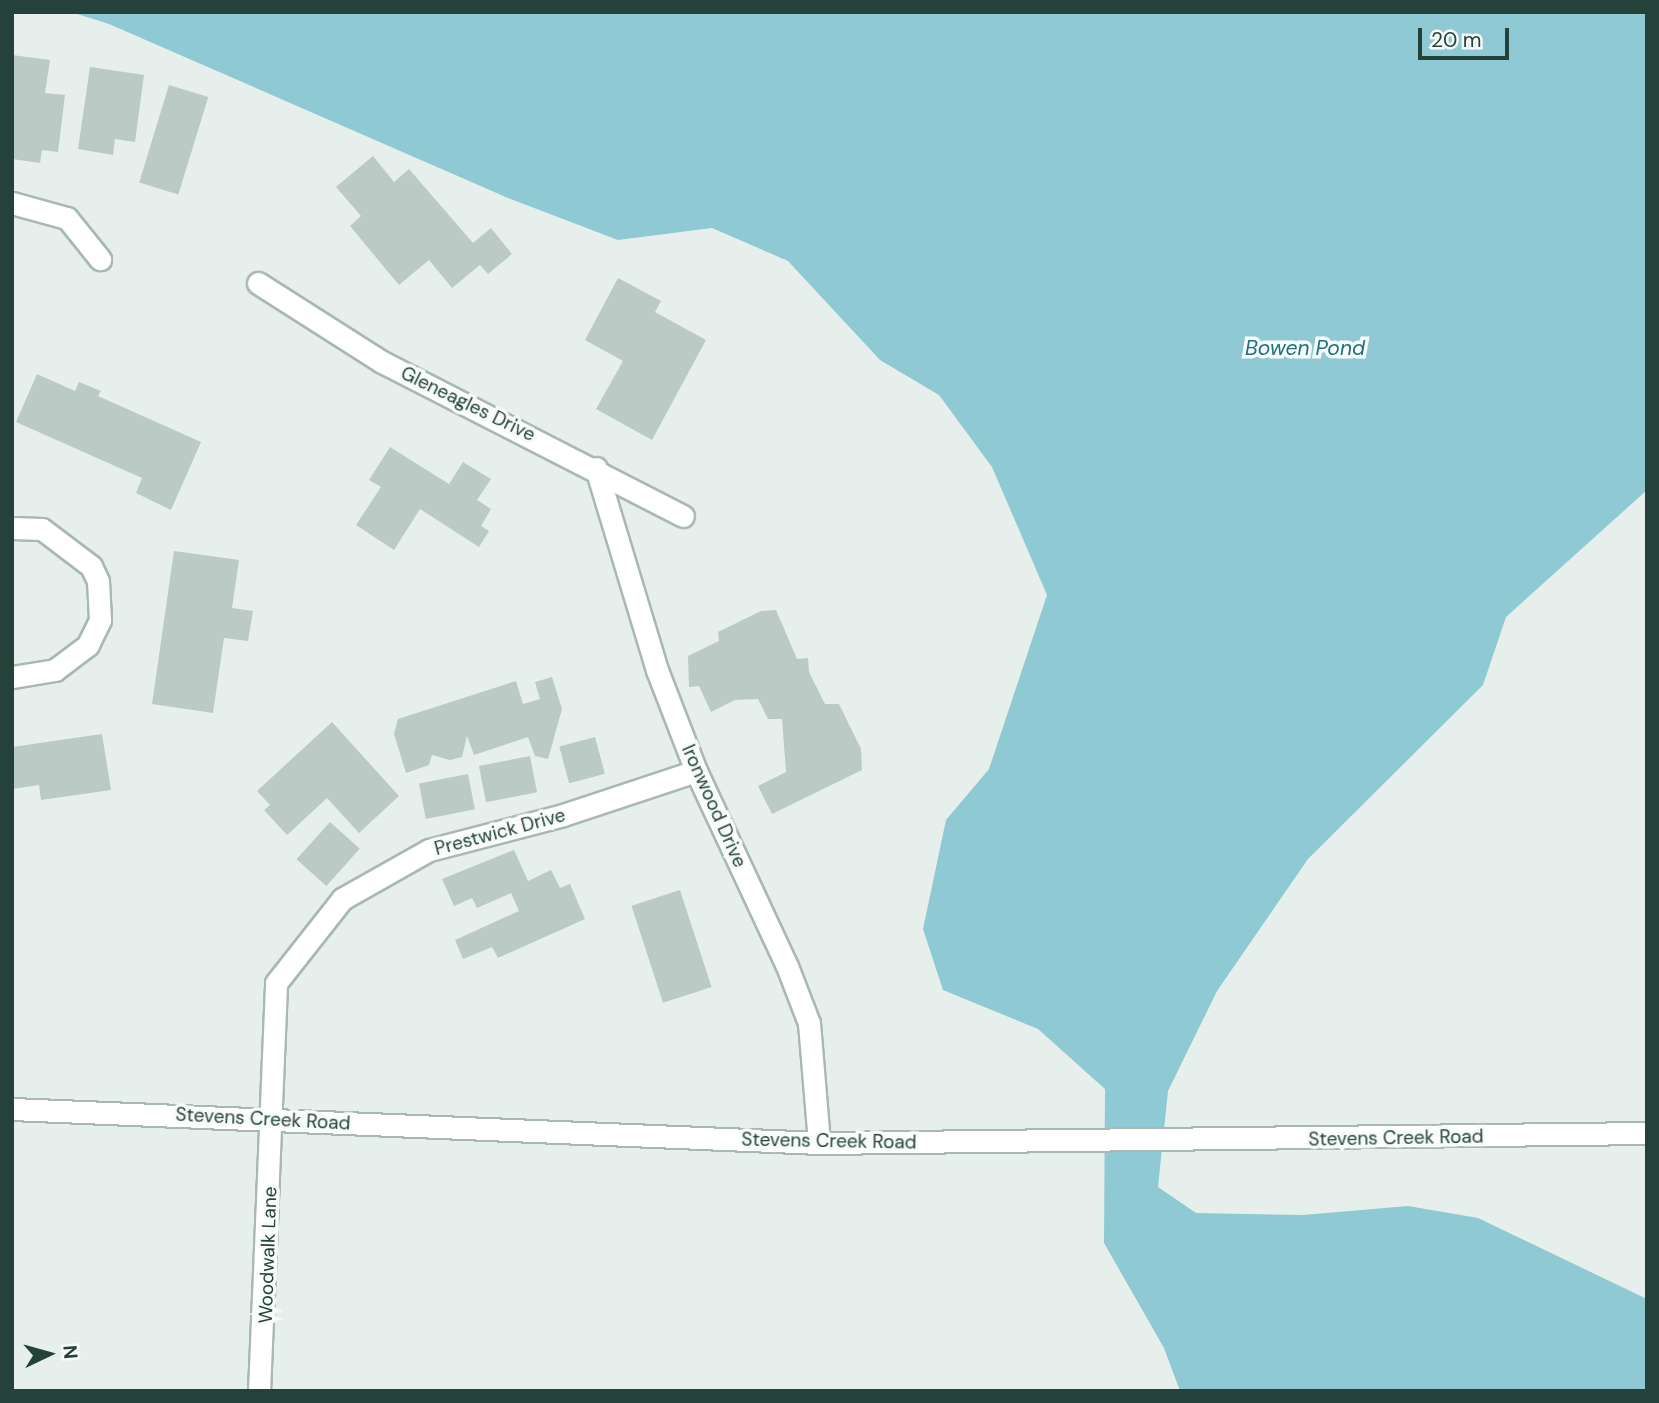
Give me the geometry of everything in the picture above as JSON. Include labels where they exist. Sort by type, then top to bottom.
[{"type":"street","points":[[12,203],[66,218],[100,259]]},
{"type":"street","name":"Gleneagles Drive","points":[[258,283],[382,362],[596,468],[683,516]]},
{"type":"street","name":"Ironwood Drive","points":[[596,468],[657,670],[696,771],[787,967],[809,1023],[819,1143]]},
{"type":"street","points":[[12,528],[42,529],[91,566],[98,581],[100,620],[88,645],[55,670],[12,677]]},
{"type":"street","name":"Prestwick Drive","points":[[274,1119],[276,983],[342,899],[429,850],[563,816],[696,771]]},
{"type":"street","name":"Stevens Creek Road","points":[[12,1109],[274,1119],[482,1132],[819,1143],[1647,1133]]},
{"type":"street","name":"Woodwalk Lane","points":[[259,1391],[274,1119]]},
{"type":"water","name":"Bowen Pond","points":[[71,12],[1647,12],[1647,490],[1506,617],[1483,685],[1308,859],[1217,991],[1168,1091],[1158,1187],[1196,1213],[1303,1215],[1408,1206],[1478,1218],[1647,1299],[1647,1391],[1180,1391],[1164,1348],[1104,1243],[1105,1089],[1038,1029],[943,990],[923,929],[946,820],[989,769],[1047,595],[992,467],[939,395],[880,360],[788,261],[712,228],[618,240],[508,198],[109,24]]},
{"type":"building","points":[[12,55],[50,60],[45,93],[65,95],[58,152],[42,150],[40,163],[12,159]]},
{"type":"building","points":[[90,67],[144,75],[135,142],[115,139],[113,155],[78,149]]},
{"type":"building","points":[[169,85],[208,97],[178,195],[139,183]]},
{"type":"building","points":[[373,156],[394,182],[409,169],[473,243],[491,228],[512,254],[488,274],[480,265],[452,288],[429,260],[399,285],[350,226],[361,216],[336,187]]},
{"type":"building","points":[[618,278],[661,301],[655,312],[706,340],[652,440],[596,409],[623,361],[585,340]]},
{"type":"building","points":[[37,374],[75,391],[79,382],[101,391],[98,396],[201,442],[171,510],[136,493],[142,478],[16,422]]},
{"type":"building","points":[[390,447],[449,484],[463,462],[491,479],[477,500],[491,509],[481,526],[489,531],[479,547],[420,509],[394,550],[356,525],[381,487],[369,480]]},
{"type":"building","points":[[174,551],[239,560],[232,608],[253,611],[248,641],[224,638],[213,713],[152,704]]},
{"type":"building","points":[[776,610],[797,659],[808,658],[809,672],[825,704],[839,704],[861,749],[862,770],[772,814],[758,786],[786,772],[782,719],[768,719],[758,699],[735,700],[711,712],[699,686],[689,687],[688,656],[719,641],[718,632],[761,611]]},
{"type":"building","points":[[552,677],[562,709],[548,759],[535,756],[528,737],[474,755],[467,736],[462,757],[450,760],[432,755],[429,765],[406,773],[394,734],[398,719],[516,681],[523,704],[540,699],[535,682]]},
{"type":"building","points":[[332,722],[399,796],[359,833],[327,798],[287,835],[264,810],[270,805],[257,791]]},
{"type":"building","points":[[102,734],[111,790],[41,800],[39,785],[12,789],[12,747]]},
{"type":"building","points":[[595,737],[605,774],[569,783],[559,747]]},
{"type":"building","points":[[530,756],[537,792],[486,802],[479,766]]},
{"type":"building","points":[[468,774],[475,809],[426,819],[419,784]]},
{"type":"building","points":[[330,822],[360,849],[326,886],[297,859]]},
{"type":"building","points":[[514,850],[528,881],[551,870],[560,888],[570,884],[585,919],[498,958],[492,947],[463,959],[455,940],[519,911],[511,893],[477,908],[472,898],[454,906],[442,879]]},
{"type":"building","points":[[680,890],[712,987],[663,1003],[631,906]]}]
